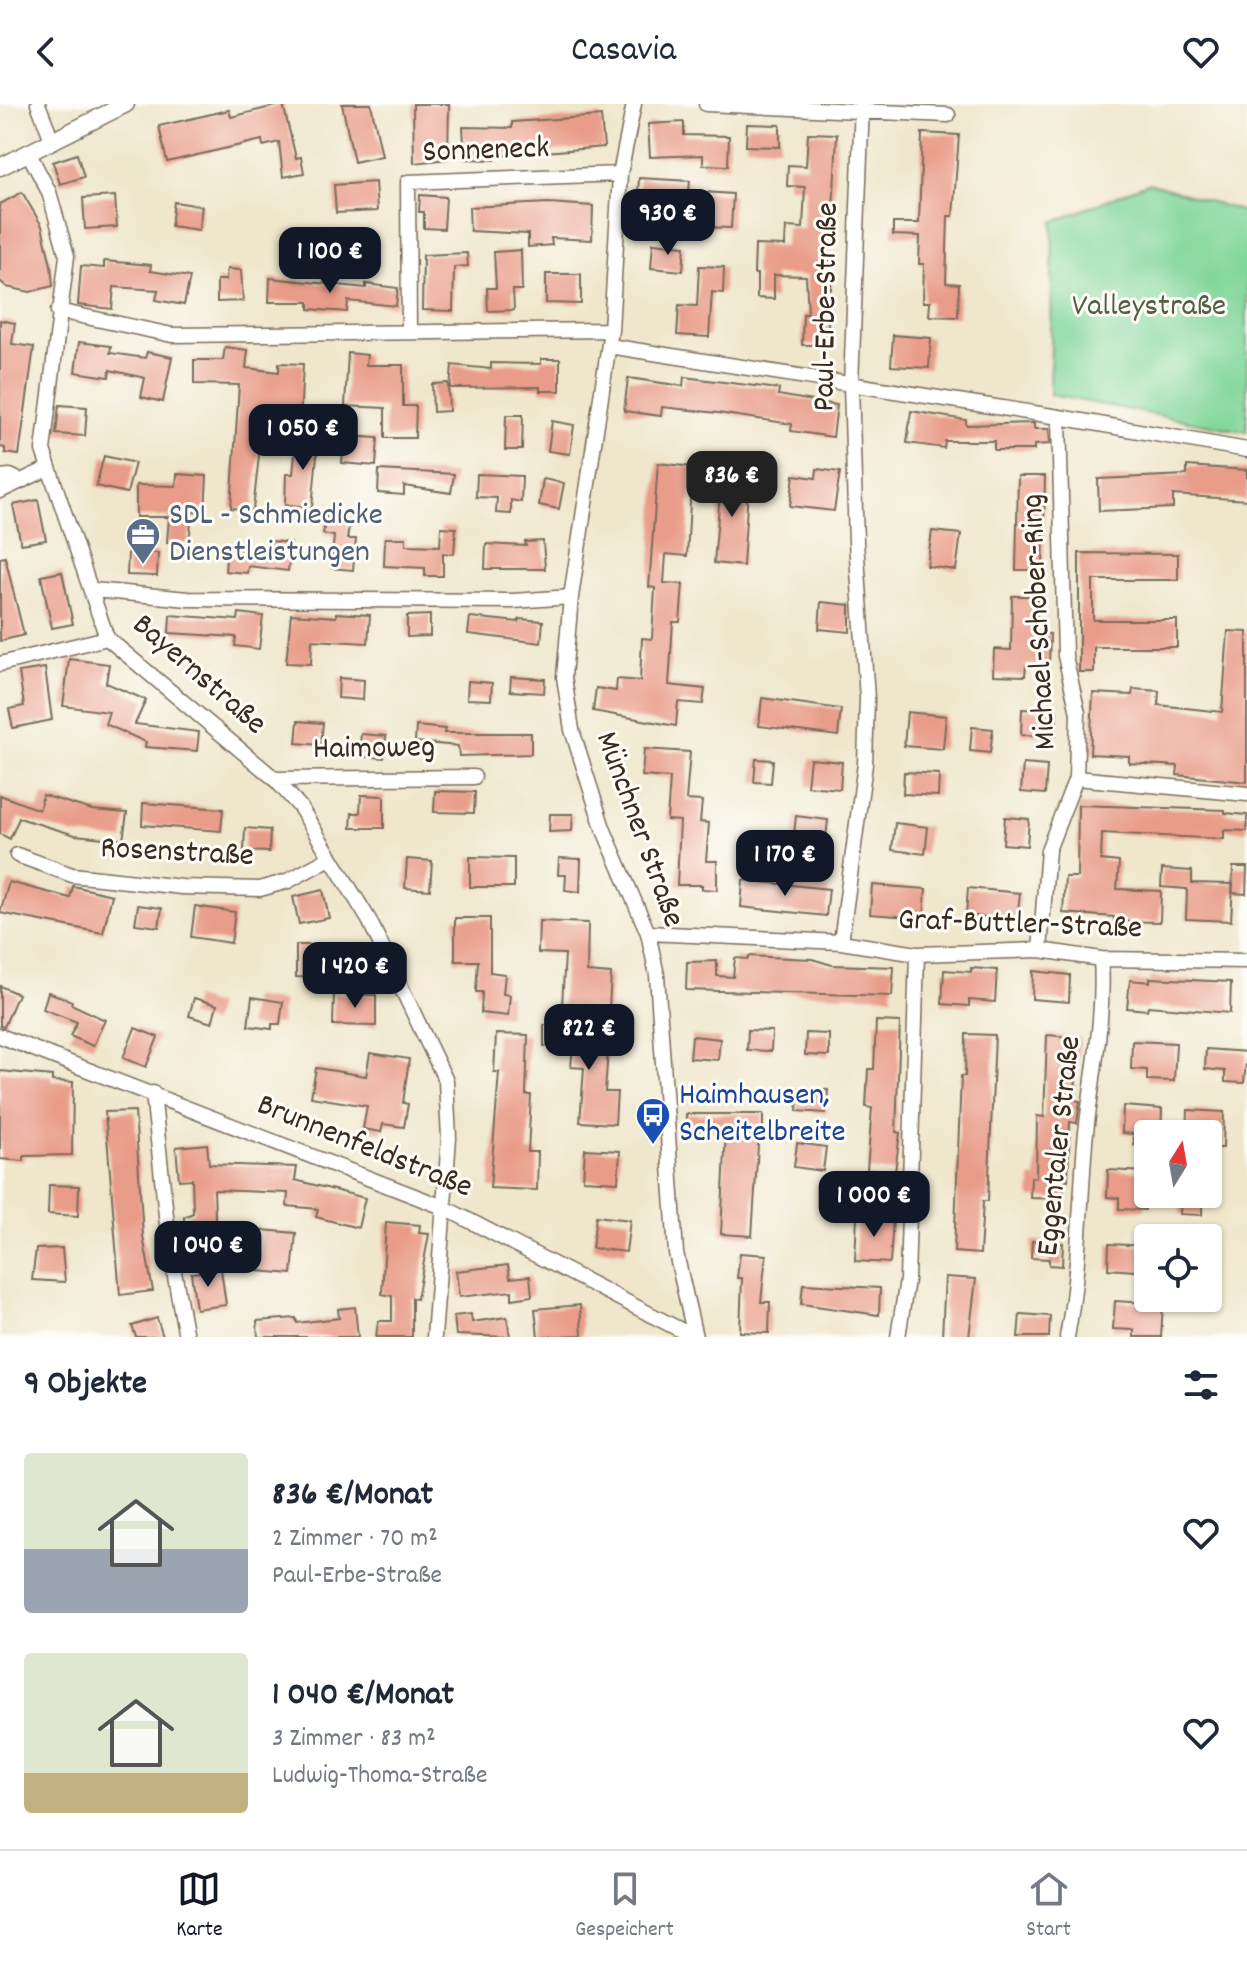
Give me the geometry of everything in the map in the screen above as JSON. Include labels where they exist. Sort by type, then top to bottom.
[{"type":"street","points":[[38,104],[52,140]]},
{"type":"street","points":[[0,167],[126,104]]},
{"type":"street","name":"Münchner Straße","points":[[634,104],[620,174],[611,330],[571,597],[564,677],[572,730],[603,828],[648,933],[657,975],[676,1253],[694,1337]]},
{"type":"street","points":[[706,104],[862,108],[948,115]]},
{"type":"street","name":"Paul-Erbe-Straße","points":[[841,942],[865,764],[867,698],[856,542],[851,385],[862,108]]},
{"type":"street","name":"Bayernstraße","points":[[28,152],[49,192],[67,256],[43,450],[107,638],[275,779],[300,807],[369,920],[446,1081],[449,1138],[434,1337]]},
{"type":"street","name":"Sonneneck","points":[[409,332],[408,182],[620,174]]},
{"type":"street","points":[[58,311],[172,335],[611,330]]},
{"type":"street","points":[[609,346],[1247,450]]},
{"type":"street","name":"Michael-Schober-Ring","points":[[1040,950],[1048,850],[1076,778],[1078,713],[1065,656],[1059,417]]},
{"type":"street","points":[[0,491],[47,469]]},
{"type":"street","points":[[0,477],[10,476],[21,481]]},
{"type":"street","points":[[93,590],[188,599],[513,601],[571,597]]},
{"type":"street","points":[[0,664],[107,638]]},
{"type":"street","name":"Haimoweg","points":[[275,779],[474,777]]},
{"type":"street","name":"Michael-Schober-Ring","points":[[1076,778],[1247,794]]},
{"type":"street","name":"Rosenstraße","points":[[17,855],[72,875],[182,887],[260,889],[288,881],[330,858]]},
{"type":"street","name":"Graf-Buttler-Straße","points":[[648,933],[841,942],[917,954],[1040,950],[1101,959],[1247,961]]},
{"type":"street","points":[[898,1337],[907,1280],[917,954]]},
{"type":"street","name":"Eggentaler Straße","points":[[1067,1337],[1075,1296],[1085,1139],[1104,1002],[1101,959]]},
{"type":"street","name":"Brunnenfeldstraße","points":[[0,1036],[443,1207],[694,1337]]},
{"type":"street","points":[[153,1093],[169,1244],[186,1337]]},
{"type":"green space","name":"Valleystraße","points":[[1149,183],[1247,213],[1247,432],[1050,395],[1053,222]]},
{"type":"building","points":[[283,104],[296,158],[301,157],[304,173],[283,177],[279,142],[263,146],[262,140],[167,162],[159,126],[229,110],[231,117]]},
{"type":"building","points":[[342,104],[371,104],[382,156],[354,162]]},
{"type":"building","points":[[413,104],[449,104],[448,159],[414,163]]},
{"type":"building","points":[[601,116],[604,147],[495,156],[495,160],[465,159],[463,127],[512,128],[512,122]]},
{"type":"building","points":[[684,122],[684,135],[729,136],[728,166],[703,165],[703,155],[650,157],[648,124]]},
{"type":"building","points":[[747,124],[780,125],[780,147],[746,146]]},
{"type":"building","points":[[808,133],[837,134],[832,229],[828,229],[826,259],[832,260],[831,289],[826,288],[829,345],[802,345],[803,314],[808,314],[806,276],[774,275],[774,299],[757,298],[757,274],[754,274],[755,245],[785,246],[786,227],[803,228],[805,187],[787,186],[788,165],[806,166]]},
{"type":"building","points":[[922,133],[959,135],[953,216],[948,216],[946,283],[959,284],[958,317],[929,316],[930,302],[923,302],[924,264],[919,264],[920,236],[893,235],[893,223],[919,223]]},
{"type":"building","points":[[77,154],[84,177],[60,184],[53,162]]},
{"type":"building","points":[[639,178],[690,181],[689,191],[733,194],[731,228],[702,227],[704,208],[654,206],[654,196],[638,196]]},
{"type":"building","points":[[375,182],[377,211],[336,213],[334,185]]},
{"type":"building","points":[[22,192],[42,226],[53,286],[30,292],[7,287],[0,281],[0,204]]},
{"type":"building","points":[[420,195],[446,197],[444,229],[424,228],[424,212],[419,212]]},
{"type":"building","points":[[115,196],[117,227],[85,229],[83,198]]},
{"type":"building","points":[[174,202],[202,206],[199,230],[171,226]]},
{"type":"building","points":[[548,203],[593,206],[592,240],[551,238],[552,245],[528,247],[528,234],[470,231],[469,207]]},
{"type":"building","points":[[653,243],[685,246],[683,271],[651,268]]},
{"type":"building","points":[[521,250],[522,290],[513,290],[514,310],[488,311],[487,288],[496,288],[494,252]]},
{"type":"building","points":[[467,253],[468,266],[454,267],[453,311],[422,310],[423,255]]},
{"type":"building","points":[[104,261],[151,265],[150,271],[190,277],[184,305],[156,300],[158,290],[114,287],[112,309],[78,305],[81,266],[104,268]]},
{"type":"building","points":[[699,266],[724,267],[723,293],[712,292],[709,337],[677,335],[679,305],[697,306]]},
{"type":"building","points":[[227,269],[241,270],[243,301],[217,302],[217,280],[226,280]]},
{"type":"building","points":[[546,274],[581,274],[581,304],[546,303]]},
{"type":"building","points":[[270,278],[366,288],[366,284],[398,288],[396,306],[348,301],[347,312],[309,309],[309,302],[269,302]]},
{"type":"building","points":[[0,320],[15,323],[12,344],[34,347],[19,455],[5,453],[5,448],[0,447]]},
{"type":"building","points":[[893,335],[931,338],[929,368],[891,366]]},
{"type":"building","points":[[79,342],[111,346],[110,353],[145,358],[147,352],[172,357],[163,402],[141,397],[145,378],[110,370],[109,377],[75,372]]},
{"type":"building","points":[[225,347],[248,350],[246,368],[279,372],[279,363],[303,364],[300,421],[263,419],[253,510],[231,508],[239,385],[194,384],[194,360],[223,360]]},
{"type":"building","points":[[348,353],[367,355],[366,365],[403,365],[403,406],[416,406],[415,438],[385,438],[385,408],[345,406]]},
{"type":"building","points":[[541,359],[560,359],[560,391],[540,391],[540,387],[450,388],[452,365],[491,369],[491,363],[541,364]]},
{"type":"building","points":[[684,377],[779,389],[778,395],[837,405],[833,437],[791,431],[792,424],[718,413],[662,407],[661,416],[624,411],[628,378],[683,386]]},
{"type":"building","points":[[448,383],[449,411],[433,412],[432,384]]},
{"type":"building","points":[[59,405],[87,407],[85,436],[56,434]]},
{"type":"building","points":[[911,411],[966,420],[966,425],[1034,423],[1034,429],[1049,429],[1050,444],[1034,445],[1034,450],[994,450],[994,441],[945,441],[944,448],[907,443]]},
{"type":"building","points":[[506,415],[523,415],[522,450],[505,450]]},
{"type":"building","points":[[552,421],[574,425],[570,454],[548,451]]},
{"type":"building","points":[[297,433],[319,435],[312,507],[285,505],[286,474],[293,474]]},
{"type":"building","points":[[344,436],[378,438],[376,466],[342,463]]},
{"type":"building","points":[[104,456],[135,463],[127,493],[96,486]]},
{"type":"building","points":[[658,463],[692,467],[687,556],[666,554],[664,583],[683,584],[680,622],[673,622],[669,685],[705,689],[703,704],[678,702],[676,726],[593,711],[596,688],[616,691],[617,679],[640,681],[642,638],[652,639],[655,588],[649,587]]},
{"type":"building","points":[[1187,466],[1247,470],[1247,500],[1173,495],[1173,508],[1099,511],[1098,479],[1187,475]]},
{"type":"building","points":[[817,469],[840,472],[834,511],[790,506],[794,475],[816,478]]},
{"type":"building","points":[[379,470],[454,474],[451,493],[404,486],[404,495],[378,493]]},
{"type":"building","points":[[722,471],[749,474],[743,566],[714,563]]},
{"type":"building","points":[[177,474],[207,476],[205,513],[192,512],[189,544],[167,542],[169,517],[136,517],[136,485],[176,486]]},
{"type":"building","points":[[477,474],[522,476],[521,502],[511,500],[511,514],[496,513],[497,498],[476,497]]},
{"type":"building","points":[[1018,476],[1045,476],[1043,570],[1016,570]]},
{"type":"building","points":[[543,479],[564,483],[559,509],[539,505]]},
{"type":"building","points":[[38,500],[46,540],[21,544],[13,505]]},
{"type":"building","points":[[327,510],[351,514],[347,539],[356,539],[353,570],[331,568],[334,536],[323,534]]},
{"type":"building","points":[[441,527],[456,528],[454,554],[443,553],[443,576],[425,576],[425,568],[384,566],[385,538],[406,538],[406,545],[440,546]]},
{"type":"building","points":[[932,531],[961,534],[956,570],[927,566]]},
{"type":"building","points":[[271,541],[291,543],[288,571],[248,566],[247,573],[225,571],[227,548],[270,551]]},
{"type":"building","points":[[543,541],[545,569],[485,569],[486,544],[526,546],[525,542]]},
{"type":"building","points":[[128,552],[158,553],[157,576],[127,575]]},
{"type":"building","points":[[1079,553],[1178,554],[1178,580],[1093,580],[1093,620],[1177,620],[1177,647],[1094,647],[1094,672],[1079,672]]},
{"type":"building","points":[[5,557],[24,635],[0,641],[0,558]]},
{"type":"building","points":[[62,572],[73,624],[52,628],[41,576]]},
{"type":"building","points":[[1012,596],[1037,596],[1036,633],[1050,634],[1049,666],[1026,665],[1025,676],[993,675],[994,649],[1011,650]]},
{"type":"building","points":[[821,602],[850,605],[850,632],[819,629]]},
{"type":"building","points":[[239,613],[263,616],[259,649],[235,646],[236,637],[169,633],[170,615],[238,620]]},
{"type":"building","points":[[336,613],[370,615],[368,643],[312,640],[311,664],[286,663],[291,614],[336,617]]},
{"type":"building","points":[[430,615],[430,636],[407,637],[407,616]]},
{"type":"building","points":[[470,617],[543,621],[541,643],[468,634]]},
{"type":"building","points":[[1228,631],[1247,632],[1247,782],[1177,775],[1178,766],[1129,763],[1129,756],[1090,754],[1093,693],[1132,695],[1133,689],[1159,691],[1158,705],[1222,712]]},
{"type":"building","points":[[69,659],[109,664],[106,683],[146,700],[135,724],[199,732],[197,751],[145,747],[146,742],[105,724],[109,712],[63,706]]},
{"type":"building","points":[[45,668],[52,720],[13,728],[9,709],[24,706],[19,672]]},
{"type":"building","points":[[511,677],[545,679],[544,693],[510,691]]},
{"type":"building","points":[[339,678],[364,680],[363,700],[338,698]]},
{"type":"building","points":[[468,681],[492,683],[491,700],[467,699]]},
{"type":"building","points":[[762,698],[841,709],[838,736],[759,726]]},
{"type":"building","points":[[1022,709],[1057,711],[1056,736],[1021,735]]},
{"type":"building","points":[[907,712],[946,716],[943,749],[904,746]]},
{"type":"building","points":[[298,721],[323,723],[321,745],[296,743]]},
{"type":"building","points":[[416,726],[445,729],[444,733],[531,733],[531,754],[459,756],[458,746],[415,742]]},
{"type":"building","points":[[972,727],[993,729],[990,753],[970,751]]},
{"type":"building","points":[[361,734],[386,736],[384,758],[359,756]]},
{"type":"building","points":[[644,749],[690,752],[686,800],[702,801],[700,822],[709,823],[706,861],[717,861],[717,890],[702,889],[702,885],[677,885],[680,821],[667,820],[670,778],[642,776]]},
{"type":"building","points":[[756,759],[773,760],[771,783],[754,782]]},
{"type":"building","points":[[810,759],[842,762],[840,789],[807,786]]},
{"type":"building","points":[[1023,764],[1047,766],[1045,794],[1021,792]]},
{"type":"building","points":[[904,772],[939,774],[938,796],[903,794]]},
{"type":"building","points":[[435,791],[475,792],[474,813],[434,812]]},
{"type":"building","points":[[0,795],[39,810],[43,795],[92,810],[127,813],[123,840],[75,835],[19,818],[10,839],[0,834]]},
{"type":"building","points":[[361,795],[384,796],[384,828],[351,828],[352,813],[360,813]]},
{"type":"building","points":[[143,803],[223,809],[221,831],[142,825]]},
{"type":"building","points":[[1078,805],[1225,810],[1225,813],[1247,815],[1247,831],[1224,830],[1224,839],[1102,833],[1101,860],[1119,862],[1117,889],[1161,891],[1160,922],[1114,921],[1114,917],[1063,913],[1065,877],[1077,877]]},
{"type":"building","points":[[550,814],[573,814],[572,831],[549,832]]},
{"type":"building","points":[[796,816],[828,820],[825,847],[793,843]]},
{"type":"building","points":[[1005,817],[1029,819],[1027,846],[1003,844]]},
{"type":"building","points":[[895,823],[928,827],[925,854],[892,850]]},
{"type":"building","points":[[245,828],[270,830],[269,852],[244,851]]},
{"type":"building","points":[[470,857],[514,858],[514,887],[470,887]]},
{"type":"building","points":[[559,858],[581,859],[580,892],[565,890],[566,875],[558,875]]},
{"type":"building","points":[[407,859],[432,861],[430,890],[405,888]]},
{"type":"building","points":[[1233,867],[1247,867],[1246,894],[1232,893]]},
{"type":"building","points":[[1162,869],[1192,871],[1192,883],[1233,884],[1231,921],[1186,919],[1187,889],[1161,887]]},
{"type":"building","points":[[743,880],[829,889],[826,916],[741,907]]},
{"type":"building","points":[[9,882],[70,898],[73,886],[112,895],[103,933],[0,913]]},
{"type":"building","points":[[872,885],[926,889],[924,918],[870,914]]},
{"type":"building","points":[[968,888],[1020,893],[1017,920],[966,915]]},
{"type":"building","points":[[323,890],[329,918],[299,924],[293,897]]},
{"type":"building","points":[[138,905],[162,908],[159,927],[135,924]]},
{"type":"building","points":[[195,906],[235,912],[231,943],[191,937]]},
{"type":"building","points":[[455,918],[490,918],[490,972],[505,974],[503,994],[510,995],[508,1016],[481,1013],[482,992],[476,992],[478,961],[455,961]]},
{"type":"building","points":[[539,921],[588,923],[587,972],[611,974],[609,1009],[562,1005],[565,954],[538,953]]},
{"type":"building","points":[[296,945],[341,945],[340,978],[296,977]]},
{"type":"building","points":[[749,956],[812,959],[832,965],[894,967],[892,996],[686,990],[687,962],[717,961],[717,976],[733,977],[735,958],[748,959]]},
{"type":"building","points":[[971,968],[997,970],[995,1002],[969,1000],[969,1006],[942,1004],[944,970],[971,972]]},
{"type":"building","points":[[1033,971],[1070,975],[1069,1002],[1032,999]]},
{"type":"building","points":[[1150,978],[1231,982],[1230,1013],[1148,1006],[1147,1010],[1127,1008],[1130,980],[1150,982]]},
{"type":"building","points":[[0,986],[18,994],[4,1027],[0,1026]]},
{"type":"building","points":[[48,992],[72,1001],[71,1004],[105,1020],[93,1046],[70,1036],[77,1022],[43,1009]]},
{"type":"building","points":[[334,994],[376,995],[376,1026],[333,1025]]},
{"type":"building","points":[[252,997],[283,1002],[280,1024],[272,1024],[272,1029],[248,1026]]},
{"type":"building","points":[[194,998],[217,1005],[212,1023],[189,1016]]},
{"type":"building","points":[[876,1021],[900,1022],[896,1132],[900,1133],[895,1172],[867,1170],[872,1108],[866,1107],[868,1069],[874,1069]]},
{"type":"building","points":[[544,1025],[559,1025],[559,1032],[609,1036],[605,1092],[617,1092],[615,1124],[580,1122],[584,1068],[571,1067],[573,1046],[544,1046]]},
{"type":"building","points":[[135,1028],[158,1037],[146,1067],[123,1058]]},
{"type":"building","points":[[748,1030],[772,1031],[771,1051],[747,1050]]},
{"type":"building","points":[[806,1033],[829,1034],[829,1056],[805,1055]]},
{"type":"building","points":[[496,1034],[528,1035],[526,1095],[531,1095],[528,1152],[538,1152],[537,1190],[490,1188],[499,1072],[494,1072]]},
{"type":"building","points":[[966,1034],[995,1035],[988,1201],[983,1201],[980,1254],[954,1252],[961,1076],[965,1076]]},
{"type":"building","points":[[1047,1035],[1080,1038],[1074,1100],[1080,1101],[1077,1123],[1070,1122],[1068,1180],[1064,1179],[1063,1199],[1030,1198],[1031,1177],[1036,1178],[1037,1116],[1044,1117]]},
{"type":"building","points":[[692,1036],[720,1039],[718,1060],[690,1058]]},
{"type":"building","points":[[1132,1041],[1176,1043],[1174,1081],[1147,1080],[1147,1070],[1131,1069]]},
{"type":"building","points":[[1206,1049],[1247,1052],[1244,1083],[1225,1082],[1225,1071],[1205,1069]]},
{"type":"building","points":[[370,1053],[409,1059],[403,1103],[408,1104],[404,1127],[383,1124],[381,1132],[363,1129],[367,1106],[311,1097],[316,1068],[366,1076]]},
{"type":"building","points":[[0,1071],[52,1076],[52,1081],[73,1082],[72,1155],[24,1156],[24,1161],[0,1159]]},
{"type":"building","points":[[799,1088],[828,1090],[826,1113],[797,1111]]},
{"type":"building","points":[[1123,1106],[1162,1109],[1162,1120],[1134,1120],[1134,1134],[1122,1133]]},
{"type":"building","points":[[1188,1110],[1224,1112],[1223,1148],[1222,1120],[1188,1120]]},
{"type":"building","points":[[135,1111],[143,1236],[153,1291],[120,1295],[105,1112]]},
{"type":"building","points":[[686,1114],[763,1114],[763,1130],[759,1130],[752,1236],[721,1234],[726,1129],[686,1129]]},
{"type":"building","points":[[797,1143],[826,1147],[823,1171],[794,1167]]},
{"type":"building","points":[[207,1144],[209,1164],[297,1167],[295,1180],[365,1198],[358,1228],[316,1217],[318,1209],[287,1206],[288,1193],[214,1190],[216,1240],[185,1241],[184,1217],[193,1213],[192,1179],[179,1180],[176,1147]]},
{"type":"building","points":[[585,1149],[620,1151],[618,1182],[583,1180]]},
{"type":"building","points":[[1108,1170],[1134,1171],[1134,1208],[1145,1210],[1119,1209],[1119,1198],[1107,1197]]},
{"type":"building","points":[[49,1185],[79,1186],[78,1216],[48,1214]]},
{"type":"building","points":[[1180,1208],[1202,1208],[1202,1215],[1180,1214]]},
{"type":"building","points":[[596,1216],[630,1220],[626,1252],[592,1248]]},
{"type":"building","points":[[857,1216],[893,1218],[890,1263],[855,1261]]},
{"type":"building","points":[[386,1222],[420,1225],[419,1233],[429,1234],[417,1299],[412,1298],[412,1337],[376,1337],[378,1321],[392,1321],[392,1296],[382,1294]]},
{"type":"building","points":[[262,1230],[296,1233],[292,1274],[258,1271]]},
{"type":"building","points":[[1032,1241],[1063,1243],[1062,1266],[1049,1265],[1049,1259],[1031,1258]]},
{"type":"building","points":[[1109,1244],[1134,1245],[1134,1271],[1108,1269]]},
{"type":"building","points":[[62,1248],[65,1282],[32,1280],[36,1249]]},
{"type":"building","points":[[740,1253],[766,1255],[761,1302],[770,1302],[769,1333],[740,1332],[742,1278],[737,1278]]},
{"type":"building","points":[[508,1265],[510,1278],[530,1276],[532,1296],[512,1299],[512,1291],[459,1297],[456,1271]]},
{"type":"building","points":[[221,1269],[226,1305],[196,1309],[191,1273]]},
{"type":"building","points":[[945,1277],[976,1279],[969,1337],[942,1337]]},
{"type":"building","points":[[803,1284],[880,1288],[879,1315],[801,1304]]},
{"type":"building","points":[[1115,1301],[1134,1302],[1134,1312],[1163,1312],[1161,1337],[1134,1337],[1134,1330],[1113,1329]]},
{"type":"building","points":[[580,1305],[582,1335],[538,1337],[535,1309]]},
{"type":"building","points":[[355,1307],[358,1337],[258,1337],[257,1321],[296,1318],[297,1323],[339,1318],[338,1309]]},
{"type":"building","points":[[471,1314],[472,1322],[507,1317],[510,1337],[456,1335],[454,1316]]},
{"type":"building","points":[[1020,1314],[1050,1316],[1049,1337],[1018,1337]]},
{"type":"building","points":[[157,1318],[163,1337],[136,1337],[132,1326]]},
{"type":"place","name":"SDL - Schmiedicke Dienstleistungen","points":[[143,566]]},
{"type":"place","name":"Haimhausen, Scheitelbreite","points":[[653,1146]]}]
